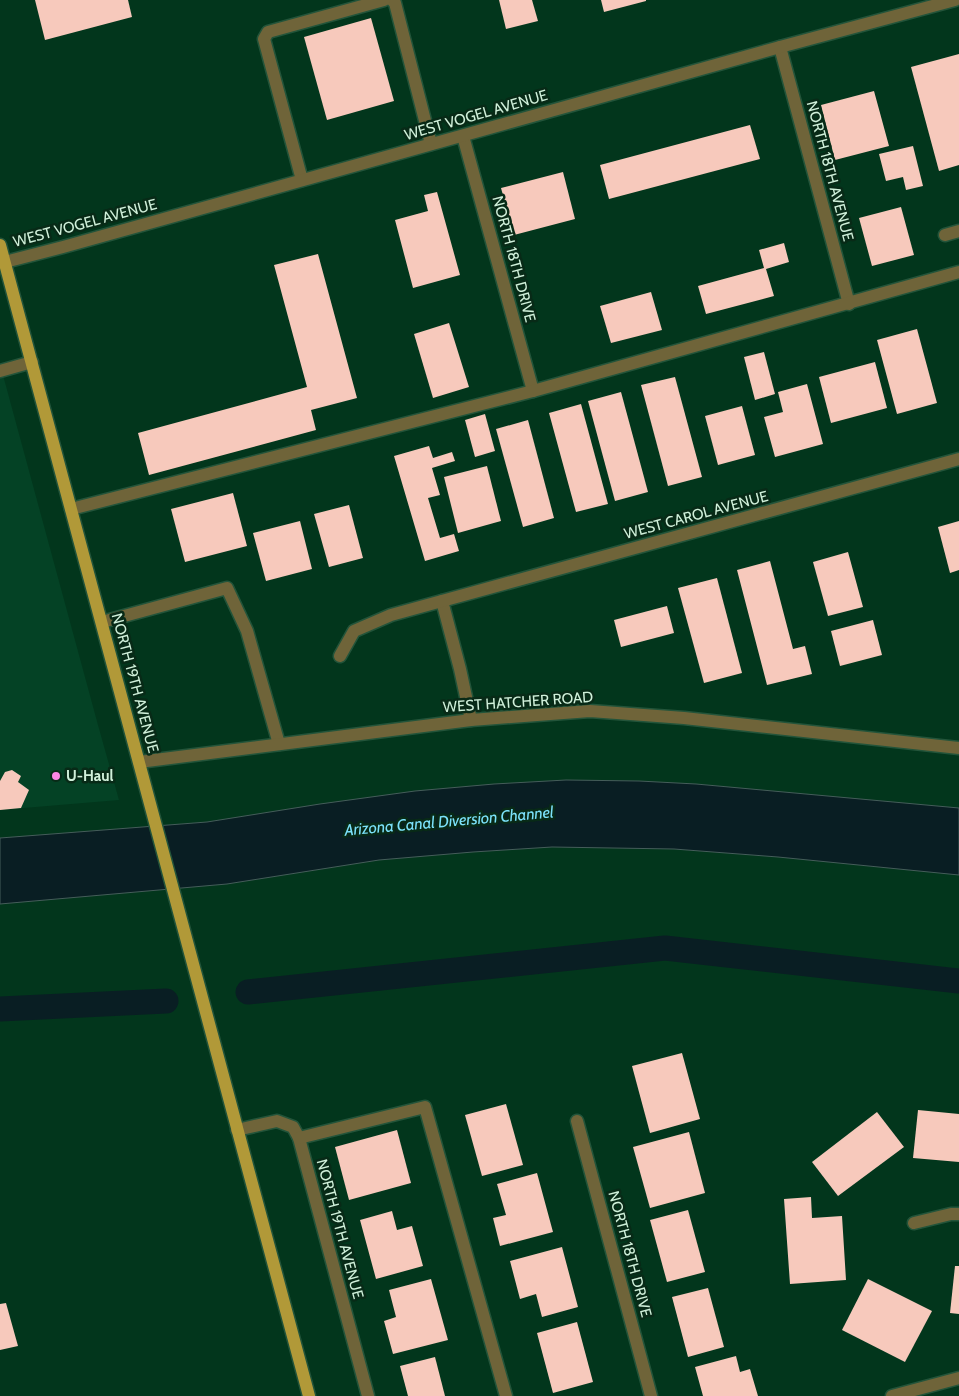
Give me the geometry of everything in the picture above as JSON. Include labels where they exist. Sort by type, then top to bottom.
[{"type":"main road","name":"NORTH 19TH AVENUE","points":[[0,245],[309,1396]]},
{"type":"street","points":[[302,180],[264,39],[268,32],[384,0]]},
{"type":"street","points":[[392,0],[395,3],[432,144]]},
{"type":"street","name":"WEST VOGEL AVENUE","points":[[5,262],[955,0]]},
{"type":"street","name":"NORTH 18TH AVENUE","points":[[780,47],[849,304]]},
{"type":"street","name":"NORTH 18TH DRIVE","points":[[463,136],[533,391]]},
{"type":"street","points":[[945,235],[959,231]]},
{"type":"street","points":[[71,509],[533,391],[959,272]]},
{"type":"street","points":[[0,371],[32,362]]},
{"type":"street","name":"WEST CAROL AVENUE","points":[[340,656],[354,631],[391,615],[959,460]]},
{"type":"street","points":[[102,622],[227,588],[247,631],[279,744]]},
{"type":"street","points":[[442,601],[460,669],[470,720]]},
{"type":"street","name":"WEST HATCHER ROAD","points":[[139,762],[470,720],[590,711],[684,718],[959,748]]},
{"type":"street","points":[[237,1130],[277,1121],[293,1127],[299,1138],[425,1107],[506,1396]]},
{"type":"street","name":"NORTH 18TH DRIVE","points":[[577,1121],[651,1396]]},
{"type":"street","name":"NORTH 19TH AVENUE","points":[[299,1138],[368,1396]]},
{"type":"street","points":[[914,1223],[951,1214],[959,1214]]},
{"type":"street","points":[[892,1396],[959,1378]]},
{"type":"shaded area","points":[[0,364],[98,725],[119,800],[0,810]]},
{"type":"water","name":"Arizona Canal Diversion Channel","points":[[566,780],[696,784],[959,808],[959,875],[674,849],[552,847],[379,860],[227,884],[0,904],[0,838],[207,822],[415,791]]},
{"type":"building","points":[[35,0],[128,0],[132,17],[45,40]]},
{"type":"building","points":[[499,0],[532,0],[538,21],[506,29]]},
{"type":"building","points":[[601,0],[646,0],[646,1],[604,12]]},
{"type":"building","points":[[371,18],[394,101],[327,120],[304,37]]},
{"type":"building","points":[[959,54],[959,165],[939,171],[911,67]]},
{"type":"building","points":[[874,91],[889,146],[835,160],[821,105]]},
{"type":"building","points":[[750,125],[760,159],[609,199],[600,165]]},
{"type":"building","points":[[913,146],[923,186],[906,190],[903,177],[886,181],[879,154]]},
{"type":"building","points":[[563,172],[575,219],[514,235],[501,188]]},
{"type":"building","points":[[437,192],[460,275],[413,288],[395,220],[428,211],[424,195]]},
{"type":"building","points":[[901,207],[914,255],[872,266],[859,218]]},
{"type":"building","points":[[784,243],[789,262],[766,269],[774,296],[706,314],[698,286],[764,268],[759,250]]},
{"type":"building","points":[[318,254],[357,398],[311,410],[316,430],[149,475],[138,433],[307,387],[274,265]]},
{"type":"building","points":[[651,292],[662,330],[611,343],[600,306]]},
{"type":"building","points":[[449,323],[469,387],[433,398],[414,334]]},
{"type":"building","points":[[917,329],[937,403],[897,414],[877,340]]},
{"type":"building","points":[[764,352],[775,394],[755,400],[744,357]]},
{"type":"building","points":[[875,362],[887,408],[831,423],[819,377]]},
{"type":"building","points":[[675,377],[702,477],[668,486],[641,385]]},
{"type":"building","points":[[807,384],[823,444],[775,457],[764,417],[783,412],[778,392]]},
{"type":"building","points":[[621,392],[648,492],[615,501],[588,401]]},
{"type":"building","points":[[581,404],[608,504],[576,512],[549,413]]},
{"type":"building","points":[[742,406],[755,455],[718,465],[705,416]]},
{"type":"building","points":[[485,414],[495,451],[475,457],[465,420]]},
{"type":"building","points":[[528,420],[554,518],[523,527],[496,429]]},
{"type":"building","points":[[429,446],[433,458],[452,452],[455,461],[432,468],[440,495],[428,498],[440,538],[454,534],[459,551],[425,561],[394,456]]},
{"type":"building","points":[[487,466],[501,521],[458,533],[444,477]]},
{"type":"building","points":[[233,493],[247,546],[185,562],[171,509]]},
{"type":"building","points":[[349,505],[363,558],[329,567],[314,514]]},
{"type":"building","points":[[300,521],[312,569],[266,581],[253,533]]},
{"type":"building","points":[[959,521],[959,570],[950,573],[938,527]]},
{"type":"building","points":[[848,552],[863,607],[828,616],[813,562]]},
{"type":"building","points":[[770,561],[793,649],[805,646],[812,674],[767,685],[737,570]]},
{"type":"building","points":[[717,578],[742,673],[704,683],[678,588]]},
{"type":"building","points":[[667,606],[674,633],[621,647],[614,620]]},
{"type":"building","points":[[873,620],[882,655],[840,666],[831,631]]},
{"type":"building","points":[[12,770],[21,776],[18,782],[29,790],[21,808],[0,810],[0,781],[5,772]]},
{"type":"building","points":[[682,1053],[700,1119],[650,1133],[632,1066]]},
{"type":"building","points":[[506,1104],[523,1165],[482,1176],[465,1115]]},
{"type":"building","points":[[918,1110],[959,1114],[959,1162],[913,1158]]},
{"type":"building","points":[[877,1112],[904,1147],[838,1196],[812,1162]]},
{"type":"building","points":[[397,1130],[411,1183],[349,1200],[335,1147]]},
{"type":"building","points":[[689,1132],[705,1193],[650,1208],[633,1147]]},
{"type":"building","points":[[537,1173],[553,1232],[500,1246],[493,1218],[506,1215],[497,1184]]},
{"type":"building","points":[[811,1197],[812,1218],[842,1216],[846,1280],[790,1284],[784,1199]]},
{"type":"building","points":[[688,1210],[705,1272],[667,1282],[650,1220]]},
{"type":"building","points":[[392,1211],[397,1230],[412,1226],[423,1266],[376,1279],[360,1220]]},
{"type":"building","points":[[562,1247],[578,1307],[542,1317],[536,1294],[520,1299],[510,1261]]},
{"type":"building","points":[[955,1266],[959,1266],[959,1314],[950,1313]]},
{"type":"building","points":[[431,1279],[448,1340],[393,1354],[384,1321],[396,1317],[389,1290]]},
{"type":"building","points":[[868,1279],[932,1311],[905,1362],[842,1330]]},
{"type":"building","points":[[708,1288],[724,1347],[688,1357],[672,1297]]},
{"type":"building","points":[[6,1303],[18,1346],[0,1350],[0,1304]]},
{"type":"building","points":[[577,1322],[593,1382],[553,1393],[537,1333]]},
{"type":"building","points":[[736,1356],[740,1372],[750,1369],[758,1396],[703,1396],[695,1367]]},
{"type":"building","points":[[435,1357],[445,1396],[408,1396],[400,1366]]},
{"type":"waterway","points":[[248,992],[665,948],[959,981]]},
{"type":"waterway","points":[[0,1009],[166,1001]]},
{"type":"place","name":"U-Haul","points":[[56,776]]}]
